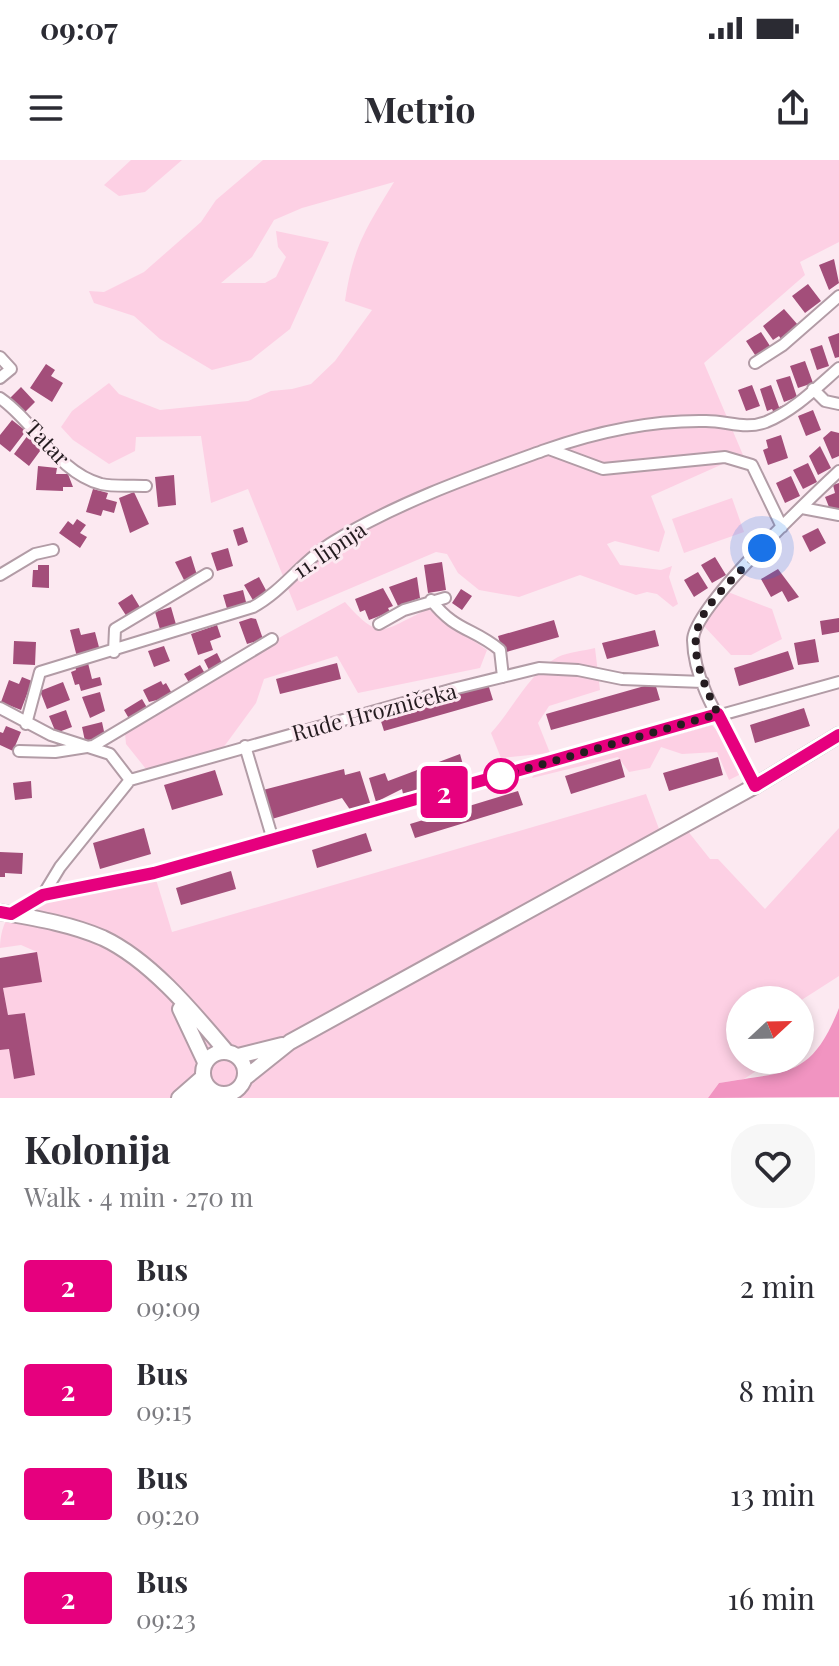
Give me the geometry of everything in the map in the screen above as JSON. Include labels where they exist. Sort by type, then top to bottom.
[{"type":"main road","points":[[194,1098],[212,1091],[228,1094],[236,1091],[245,1078],[290,1042],[755,786],[839,735]]},
{"type":"main road","points":[[5,913],[106,940],[142,962],[232,1054],[246,1070],[245,1078]]},
{"type":"main road","points":[[175,998],[212,1091]]},
{"type":"main road","points":[[179,1098],[218,1052],[232,1054],[290,1042]]},
{"type":"street","points":[[755,363],[783,345],[839,296]]},
{"type":"street","points":[[0,357],[11,369],[0,378]]},
{"type":"street","name":"11. lipnja","points":[[26,724],[40,672],[114,652],[253,607],[269,599],[298,567],[385,513],[549,449],[638,425],[709,421],[748,427],[794,409],[839,368]]},
{"type":"street","points":[[813,389],[825,401],[839,404]]},
{"type":"street","name":"Tatar","points":[[0,398],[19,411],[61,460],[81,474],[102,484],[146,486]]},
{"type":"street","points":[[549,449],[603,469],[725,457],[752,465],[782,527]]},
{"type":"street","points":[[755,786],[703,682],[693,639],[698,622],[720,593],[839,471]]},
{"type":"street","points":[[802,508],[839,515]]},
{"type":"street","points":[[0,575],[35,554],[53,550]]},
{"type":"street","points":[[114,652],[115,629],[207,574]]},
{"type":"street","points":[[379,624],[431,600],[445,598]]},
{"type":"street","points":[[431,600],[447,620],[465,632],[477,634],[500,650],[503,677]]},
{"type":"street","points":[[19,751],[55,752],[93,746],[272,639]]},
{"type":"street","name":"Rude Hrozničeka","points":[[130,780],[245,746],[539,668],[578,670],[622,679],[703,682]]},
{"type":"street","points":[[5,913],[43,895],[154,873],[839,682]]},
{"type":"street","points":[[0,708],[26,724],[110,754],[130,780],[60,867],[43,895]]},
{"type":"street","points":[[245,746],[273,840]]},
{"type":"shaded area","points":[[131,160],[182,160],[145,192],[119,196],[104,185]]},
{"type":"shaded area","points":[[263,160],[839,160],[839,242],[800,262],[805,275],[704,363],[743,455],[651,496],[665,532],[659,552],[615,541],[607,544],[620,565],[661,570],[672,566],[669,577],[678,604],[673,607],[657,594],[647,592],[636,595],[580,575],[519,597],[479,590],[458,573],[447,554],[436,552],[297,611],[248,489],[211,503],[201,436],[136,437],[135,451],[109,464],[73,440],[61,427],[72,411],[109,383],[119,394],[160,410],[248,401],[271,391],[311,384],[335,361],[372,310],[345,301],[348,282],[357,251],[394,182],[302,208],[274,220],[252,257],[221,283],[265,283],[276,277],[286,257],[278,247],[276,231],[329,242],[290,329],[251,360],[212,370],[160,339],[134,316],[94,303],[89,291],[104,292],[144,272],[201,222],[216,200]]},
{"type":"shaded area","points":[[732,498],[744,532],[684,553],[672,519]]},
{"type":"shaded area","points":[[728,592],[772,609],[782,639],[751,655],[731,655],[703,625]]},
{"type":"shaded area","points":[[345,602],[367,623],[383,629],[428,609],[487,650],[480,668],[358,693],[337,656],[264,679],[256,703],[223,748],[146,769],[126,744],[125,733],[284,635]]},
{"type":"shaded area","points":[[595,648],[600,690],[549,706],[538,723],[550,753],[501,758],[491,733],[538,672],[558,657]]},
{"type":"shaded area","points":[[708,721],[730,744],[741,774],[729,780],[717,752],[682,754],[661,747],[650,768],[629,772],[618,757],[532,778],[535,772]]},
{"type":"shaded area","points":[[646,794],[662,837],[683,825],[710,859],[718,859],[765,909],[839,828],[839,976],[814,992],[814,986],[726,986],[726,1074],[752,1074],[744,1079],[719,1083],[708,1098],[219,1098],[219,1094],[212,1091],[194,1098],[0,1098],[0,1050],[9,1049],[14,1079],[35,1075],[25,1013],[8,1015],[3,988],[37,952],[21,945],[0,948],[1,934],[11,913],[40,896],[154,873],[172,932]]},
{"type":"shaded area","points":[[839,1008],[839,1097],[708,1098],[719,1083],[773,1074],[814,1074],[814,1052],[829,1031]]},
{"type":"building","points":[[834,259],[839,283],[829,290],[819,265]]},
{"type":"building","points":[[808,284],[821,301],[805,313],[792,296]]},
{"type":"building","points":[[784,309],[798,325],[781,339],[779,336],[773,340],[763,326]]},
{"type":"building","points":[[761,332],[770,346],[775,346],[757,358],[746,341]]},
{"type":"building","points":[[839,333],[839,357],[835,358],[828,337]]},
{"type":"building","points":[[822,345],[829,366],[817,370],[810,349]]},
{"type":"building","points":[[805,361],[813,383],[798,388],[790,366]]},
{"type":"building","points":[[46,364],[55,370],[51,376],[63,383],[52,402],[30,388]]},
{"type":"building","points":[[790,376],[797,397],[784,402],[776,380]]},
{"type":"building","points":[[752,385],[760,406],[746,411],[738,390]]},
{"type":"building","points":[[771,385],[779,407],[784,405],[786,411],[775,415],[772,409],[767,411],[760,389]]},
{"type":"building","points":[[21,387],[35,402],[24,413],[10,398]]},
{"type":"building","points":[[813,410],[821,430],[806,436],[798,416]]},
{"type":"building","points":[[12,420],[26,431],[10,452],[0,444],[0,435]]},
{"type":"building","points":[[831,431],[839,433],[839,456],[832,459],[823,438]]},
{"type":"building","points":[[28,435],[43,447],[29,466],[14,454]]},
{"type":"building","points":[[781,435],[788,458],[768,465],[763,450],[768,448],[766,440]]},
{"type":"building","points":[[820,446],[831,468],[818,475],[809,456]]},
{"type":"building","points":[[808,463],[817,482],[803,489],[793,470]]},
{"type":"building","points":[[38,466],[57,468],[56,474],[68,474],[73,487],[63,487],[63,491],[36,490]]},
{"type":"building","points":[[174,475],[176,505],[158,507],[155,477]]},
{"type":"building","points":[[791,476],[800,496],[785,503],[776,483]]},
{"type":"building","points":[[839,483],[839,509],[831,512],[825,497],[835,493],[833,485]]},
{"type":"building","points":[[93,489],[108,493],[106,499],[117,502],[114,513],[103,510],[101,516],[86,512]]},
{"type":"building","points":[[134,492],[149,524],[130,533],[119,498]]},
{"type":"building","points":[[77,519],[86,525],[80,533],[87,537],[80,548],[59,533],[68,521],[73,525]]},
{"type":"building","points":[[243,527],[248,542],[238,546],[233,530]]},
{"type":"building","points":[[818,528],[826,543],[810,552],[802,536]]},
{"type":"building","points":[[228,548],[233,566],[217,571],[211,553]]},
{"type":"building","points":[[191,556],[197,575],[184,580],[175,562]]},
{"type":"building","points":[[715,557],[726,575],[712,583],[701,565]]},
{"type":"building","points":[[442,562],[446,590],[428,593],[424,565]]},
{"type":"building","points":[[38,565],[49,565],[49,588],[32,587],[33,570],[38,570]]},
{"type":"building","points":[[778,569],[799,597],[788,602],[782,591],[771,597],[761,579]]},
{"type":"building","points":[[698,572],[708,588],[694,597],[684,580]]},
{"type":"building","points":[[259,577],[268,594],[254,602],[244,585]]},
{"type":"building","points":[[417,577],[420,598],[398,606],[389,587]]},
{"type":"building","points":[[383,588],[393,606],[388,608],[390,612],[369,620],[365,610],[360,612],[355,599]]},
{"type":"building","points":[[461,589],[472,596],[462,610],[452,603]]},
{"type":"building","points":[[243,590],[247,606],[228,612],[223,595]]},
{"type":"building","points":[[132,594],[141,609],[127,617],[118,603]]},
{"type":"building","points":[[171,607],[177,628],[161,633],[155,612]]},
{"type":"building","points":[[839,618],[839,632],[822,635],[820,621]]},
{"type":"building","points":[[256,619],[263,639],[247,644],[239,622]]},
{"type":"building","points":[[554,620],[559,637],[503,653],[498,636]]},
{"type":"building","points":[[217,625],[221,637],[210,641],[213,650],[198,655],[191,634]]},
{"type":"building","points":[[79,628],[81,635],[95,632],[100,651],[77,657],[70,630]]},
{"type":"building","points":[[655,630],[659,646],[607,659],[602,643]]},
{"type":"building","points":[[815,639],[819,662],[798,665],[794,643]]},
{"type":"building","points":[[14,641],[36,642],[35,665],[13,664]]},
{"type":"building","points":[[164,646],[170,661],[154,667],[148,651]]},
{"type":"building","points":[[788,651],[794,669],[739,686],[734,668]]},
{"type":"building","points":[[217,653],[224,667],[211,674],[204,660]]},
{"type":"building","points":[[88,663],[92,679],[100,677],[102,685],[81,691],[79,684],[75,685],[71,672],[76,670],[75,666]]},
{"type":"building","points":[[337,663],[341,679],[280,694],[276,679]]},
{"type":"building","points":[[200,665],[207,677],[191,686],[184,674]]},
{"type":"building","points":[[22,677],[32,681],[21,710],[1,702],[9,680],[19,684]]},
{"type":"building","points":[[161,681],[163,685],[166,683],[174,697],[163,703],[161,699],[149,702],[143,690]]},
{"type":"building","points":[[63,682],[70,700],[47,709],[40,691]]},
{"type":"building","points":[[655,683],[660,700],[551,730],[546,714]]},
{"type":"building","points":[[488,684],[493,700],[384,731],[379,715]]},
{"type":"building","points":[[100,692],[105,711],[90,718],[82,697]]},
{"type":"building","points":[[142,699],[149,711],[131,722],[124,710]]},
{"type":"building","points":[[804,708],[810,726],[755,743],[750,725]]},
{"type":"building","points":[[66,710],[72,727],[56,733],[49,716]]},
{"type":"building","points":[[102,722],[105,736],[85,741],[82,727]]},
{"type":"building","points":[[6,726],[21,732],[13,751],[0,745],[0,732],[3,733]]},
{"type":"building","points":[[460,754],[467,779],[411,796],[410,792],[403,794],[402,789],[376,802],[369,778],[385,773],[388,781]]},
{"type":"building","points":[[718,757],[723,775],[669,791],[663,773]]},
{"type":"building","points":[[620,759],[625,777],[571,794],[565,776]]},
{"type":"building","points":[[344,769],[345,775],[360,771],[372,809],[353,814],[342,798],[272,819],[263,790]]},
{"type":"building","points":[[215,770],[223,795],[172,810],[164,785]]},
{"type":"building","points":[[31,781],[32,798],[15,800],[13,783]]},
{"type":"building","points":[[518,791],[523,805],[415,838],[410,824]]},
{"type":"building","points":[[144,828],[151,854],[100,869],[93,843]]},
{"type":"building","points":[[366,833],[372,851],[317,868],[312,850]]},
{"type":"building","points":[[0,852],[23,853],[22,874],[5,873],[5,877],[0,877]]},
{"type":"building","points":[[231,871],[236,889],[181,905],[176,888]]},
{"type":"building","points":[[37,952],[42,982],[3,988],[8,1015],[25,1013],[35,1075],[14,1079],[9,1049],[0,1050],[0,958]]},
{"type":"bus line","name":"2","points":[[0,912],[11,914],[43,895],[154,873],[718,714],[755,786],[839,735]]},
{"type":"route","points":[[501,776],[718,714],[703,682],[693,639],[698,622],[762,548]]}]
